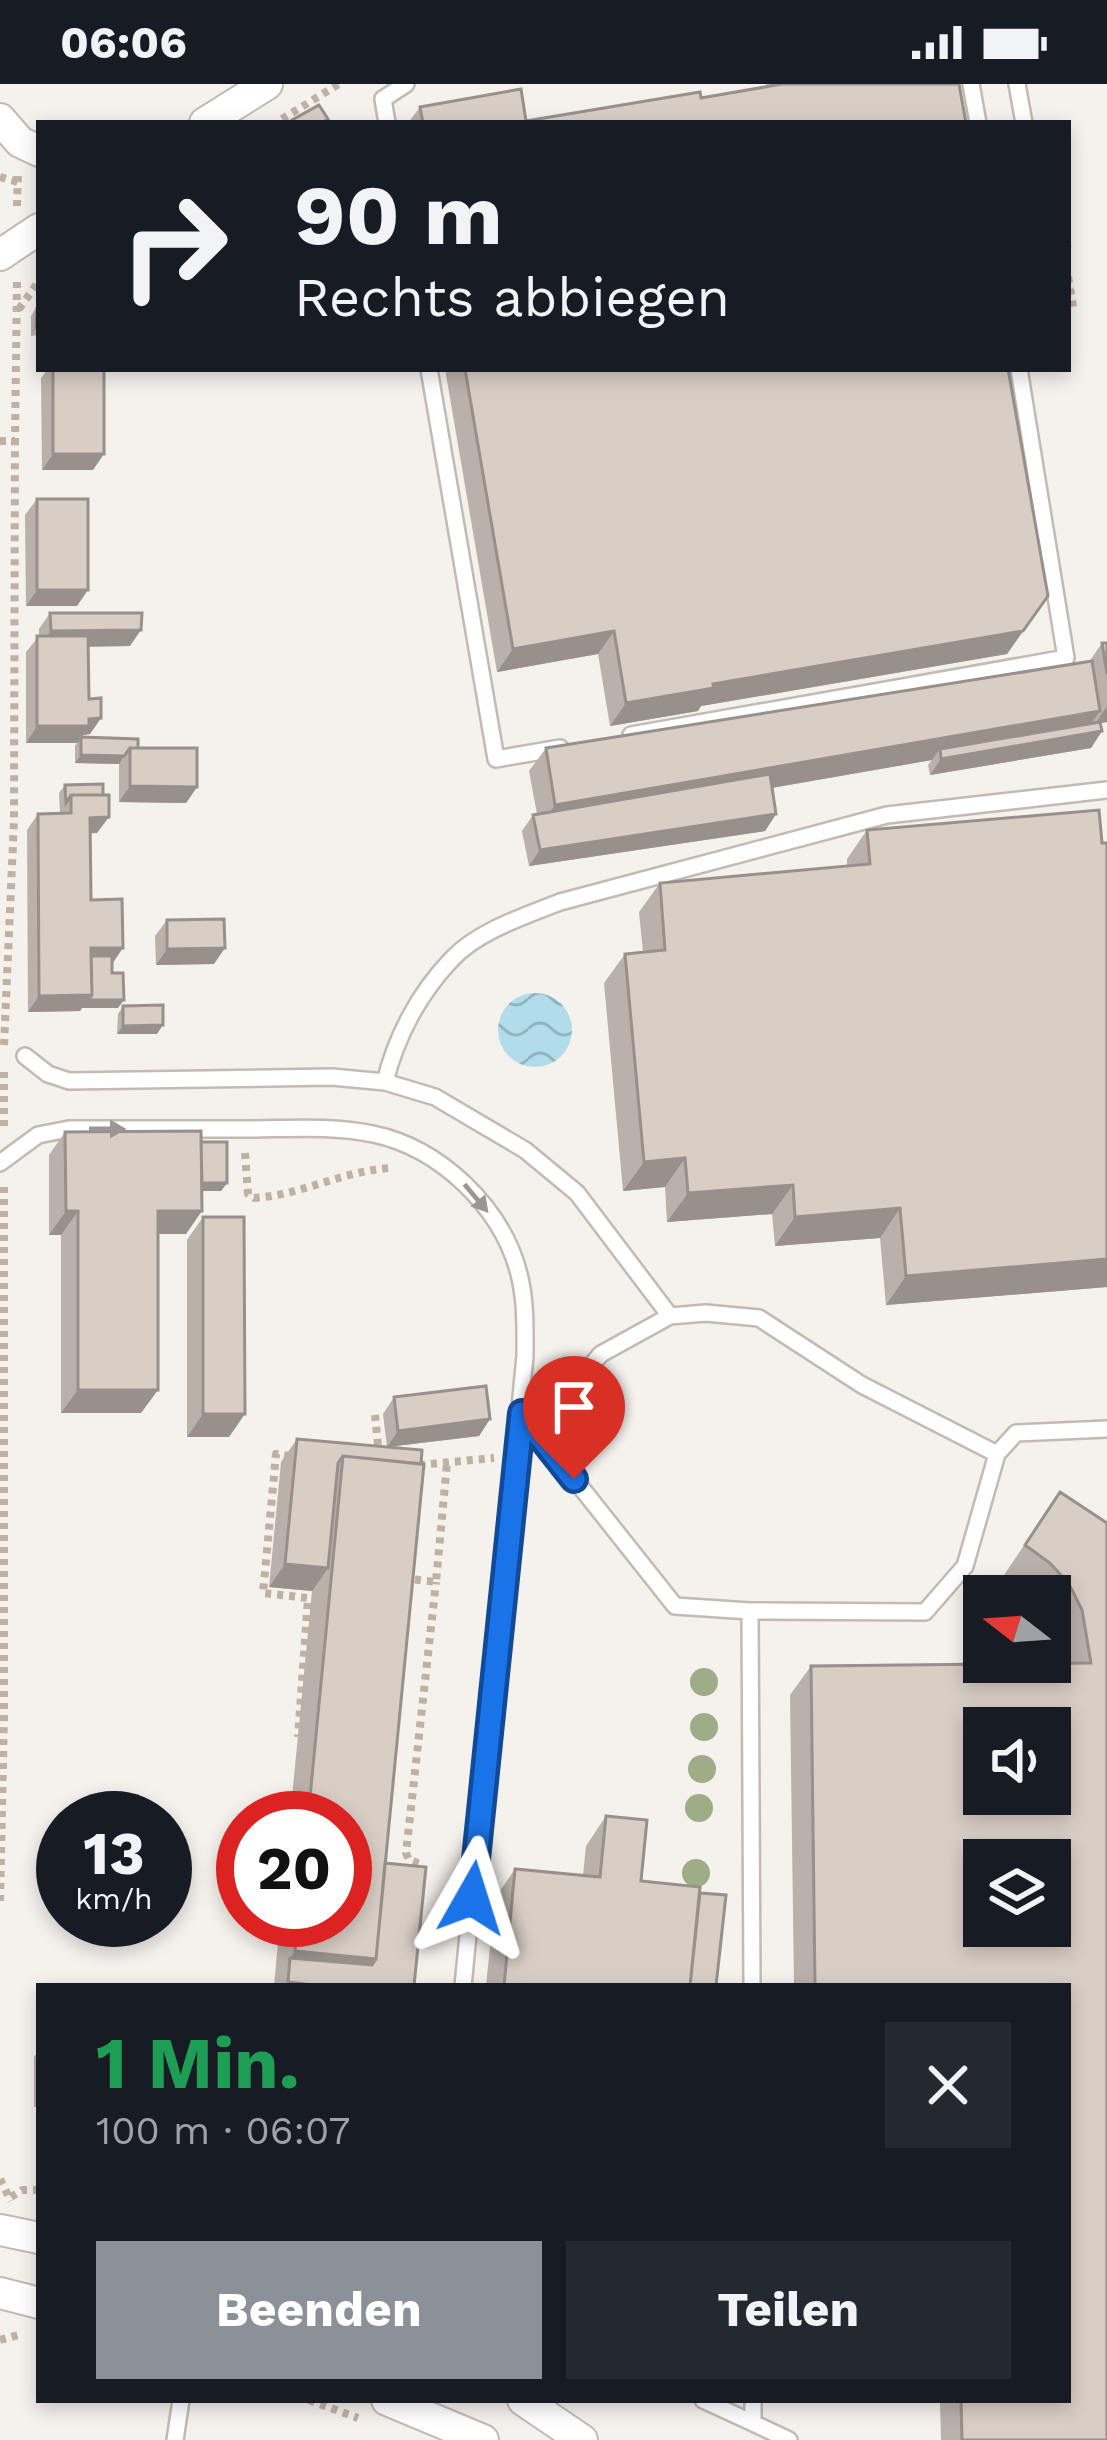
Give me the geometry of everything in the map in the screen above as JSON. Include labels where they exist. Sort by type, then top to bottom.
[{"type":"street","points":[[211,120],[267,84]]},
{"type":"street","points":[[0,119],[20,142],[36,150]]},
{"type":"street","points":[[0,255],[36,231]]},
{"type":"street","points":[[0,2230],[36,2237]]},
{"type":"street","points":[[0,2293],[36,2301]]},
{"type":"street","points":[[394,2403],[483,2440]]},
{"type":"street","points":[[528,2403],[582,2440]]},
{"type":"lane","points":[[386,120],[383,99],[406,84]]},
{"type":"lane","points":[[971,84],[977,120]]},
{"type":"lane","points":[[1017,84],[1023,120]]},
{"type":"lane","points":[[430,372],[496,759],[587,743]]},
{"type":"lane","points":[[610,739],[1066,658],[1018,372]]},
{"type":"lane","points":[[385,1082],[396,1040],[454,956],[510,922],[560,902],[887,815],[1107,790]]},
{"type":"lane","points":[[26,1056],[48,1074],[69,1081],[332,1077],[385,1082],[435,1097],[525,1150],[577,1193],[670,1316]]},
{"type":"lane","points":[[0,1163],[38,1135],[69,1129],[330,1129],[375,1134],[418,1150],[450,1170],[478,1197],[501,1231],[518,1270],[524,1302],[522,1413],[463,1983]]},
{"type":"lane","points":[[541,1437],[565,1396],[601,1354],[670,1316],[706,1313],[759,1318],[862,1385],[998,1454]]},
{"type":"lane","points":[[522,1413],[675,1606],[751,1611],[925,1612],[964,1566],[998,1454],[1016,1433],[1107,1430]]},
{"type":"lane","points":[[751,1611],[752,1983]]},
{"type":"lane","points":[[175,2440],[181,2403]]},
{"type":"lane","points":[[710,2403],[789,2440]]},
{"type":"lane","points":[[753,2403],[754,2423]]},
{"type":"path","points":[[280,120],[339,84]]},
{"type":"path","points":[[0,177],[17,182]]},
{"type":"path","points":[[0,441],[15,441],[18,310],[36,285]]},
{"type":"path","points":[[1071,294],[1074,312]]},
{"type":"path","points":[[244,1147],[247,1190],[254,1198],[327,1184],[370,1169],[396,1168]]},
{"type":"path","points":[[3,1206],[16,1178]]},
{"type":"path","points":[[375,1415],[379,1463],[392,1465]]},
{"type":"path","points":[[404,1466],[496,1458],[498,1440]]},
{"type":"path","points":[[296,1456],[276,1454],[263,1593],[308,1598],[298,1737]]},
{"type":"path","points":[[414,1876],[422,1865],[409,1860],[406,1853],[447,1463]]},
{"type":"path","points":[[395,1578],[436,1582]]},
{"type":"path","points":[[11,2197],[22,2190],[36,2190]]},
{"type":"water","points":[[535,993],[549,995],[561,1004],[570,1016],[570,1044],[561,1056],[549,1065],[535,1067],[521,1065],[509,1056],[500,1044],[498,1030],[500,1016],[509,1004],[521,995]]},
{"type":"building","points":[[782,84],[959,84],[965,120],[532,120],[700,92],[701,98]]},
{"type":"building","points":[[521,89],[526,120],[422,120],[420,107]]},
{"type":"building","points":[[319,105],[328,119],[326,120],[292,120]]},
{"type":"building","points":[[53,372],[104,372],[104,454],[53,454]]},
{"type":"building","points":[[466,372],[1009,372],[1048,596],[1023,631],[626,703],[614,631],[513,649]]},
{"type":"building","points":[[37,499],[88,499],[88,590],[37,590]]},
{"type":"building","points":[[50,613],[142,613],[141,630],[51,631]]},
{"type":"building","points":[[37,636],[88,636],[89,699],[101,698],[101,718],[89,719],[89,726],[37,726]]},
{"type":"building","points":[[1092,661],[1100,711],[555,805],[546,748]]},
{"type":"building","points":[[1100,722],[1102,731],[941,759],[940,749]]},
{"type":"building","points":[[81,737],[138,739],[138,748],[130,748],[124,756],[81,755]]},
{"type":"building","points":[[130,748],[197,748],[197,787],[130,786]]},
{"type":"building","points":[[770,774],[776,814],[540,850],[533,815]]},
{"type":"building","points":[[103,784],[103,795],[71,795],[66,803],[65,785]]},
{"type":"building","points":[[71,795],[109,795],[109,817],[90,818],[91,900],[122,899],[123,948],[91,948],[92,995],[39,996],[38,814],[71,813]]},
{"type":"building","points":[[1099,810],[1102,843],[1107,843],[1107,1259],[906,1276],[900,1208],[795,1217],[793,1185],[688,1193],[685,1158],[644,1162],[625,954],[665,950],[660,883],[870,864],[867,830]]},
{"type":"building","points":[[224,919],[225,948],[167,949],[167,920]]},
{"type":"building","points":[[91,956],[112,956],[112,973],[123,973],[124,1000],[88,1000],[92,995]]},
{"type":"building","points":[[163,1005],[163,1025],[123,1026],[123,1006]]},
{"type":"building","points":[[201,1131],[202,1211],[158,1211],[158,1390],[78,1390],[78,1211],[66,1211],[65,1132]]},
{"type":"building","points":[[201,1142],[227,1142],[227,1183],[202,1183]]},
{"type":"building","points":[[203,1217],[244,1217],[245,1414],[203,1414]]},
{"type":"building","points":[[486,1386],[490,1419],[398,1431],[394,1397]]},
{"type":"building","points":[[297,1439],[422,1450],[421,1464],[343,1456],[338,1463],[328,1568],[285,1564]]},
{"type":"building","points":[[343,1456],[424,1464],[376,1959],[295,1951],[295,1947],[372,1947],[372,1791],[311,1791]]},
{"type":"building","points":[[1060,1492],[1107,1523],[1107,2440],[962,2440],[961,2403],[1071,2403],[1071,1983],[815,1983],[811,1666],[963,1664],[963,1683],[1071,1683],[1071,1663],[1091,1663],[1071,1575],[1061,1575],[1025,1545]]},
{"type":"building","points":[[606,1816],[647,1820],[641,1881],[700,1887],[690,1983],[504,1983],[515,1869],[600,1877]]},
{"type":"building","points":[[385,1863],[426,1867],[414,1983],[288,1982],[290,1958],[372,1965]]},
{"type":"building","points":[[700,1893],[726,1895],[716,1983],[690,1983]]},
{"type":"route","points":[[472,1898],[522,1413],[574,1479]]}]
